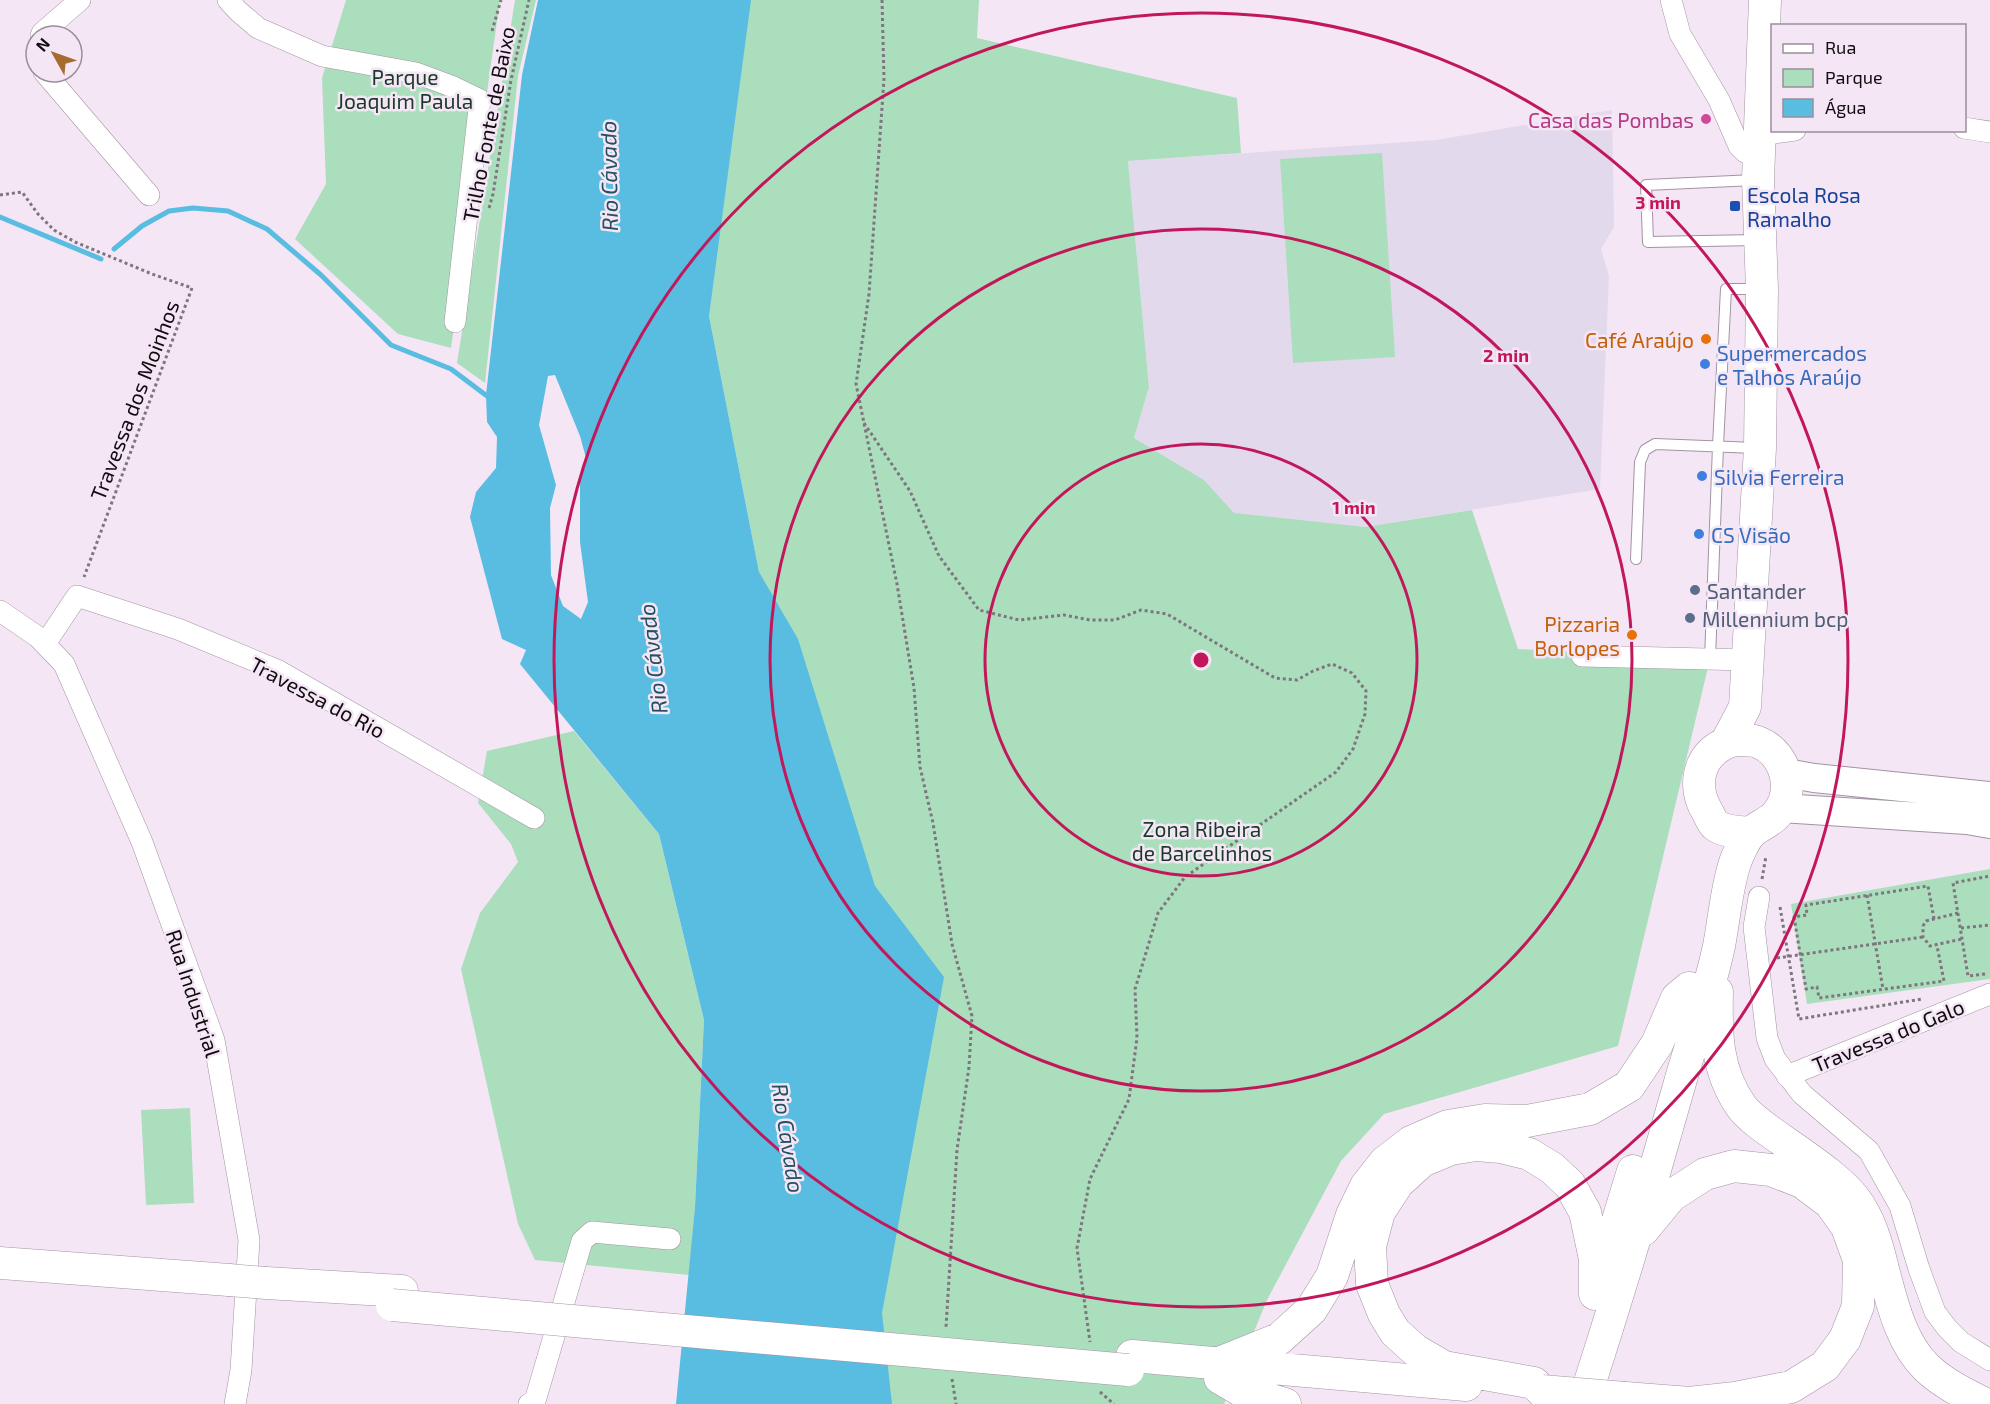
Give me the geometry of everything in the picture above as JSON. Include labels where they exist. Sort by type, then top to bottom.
[{"type":"main road","points":[[1552,1397],[1595,1294],[1689,988],[1710,906],[1715,865],[1715,825],[1701,802],[1698,787],[1700,772],[1706,759],[1726,743],[1745,707],[1760,448],[1762,240],[1760,158],[1765,0]]},
{"type":"main road","points":[[1745,707],[1759,742]]},
{"type":"main road","points":[[1583,1404],[1636,1238],[1718,949],[1734,865],[1750,833],[1774,817],[1781,808],[1788,791],[1782,762],[1772,751],[1759,742],[1744,740],[1726,743]]},
{"type":"main road","points":[[1786,773],[1814,778],[1990,796]]},
{"type":"main road","points":[[1781,808],[1967,820],[1990,824]]},
{"type":"main road","points":[[1715,825],[1725,830],[1750,833]]},
{"type":"main road","points":[[1718,949],[1717,1036],[1724,1074],[1742,1107],[1770,1131],[1828,1173],[1854,1198],[1874,1234],[1893,1307],[1909,1344],[1927,1368],[1958,1390],[1985,1404]]},
{"type":"main road","points":[[1217,1371],[1280,1339],[1311,1310],[1332,1276],[1352,1215],[1366,1186],[1385,1162],[1411,1143],[1448,1126],[1485,1120],[1527,1121],[1590,1109],[1629,1086],[1657,1044],[1677,998],[1689,988]]},
{"type":"main road","points":[[1552,1397],[1534,1383],[1444,1367],[1415,1350],[1395,1332],[1371,1284],[1370,1246],[1379,1212],[1398,1183],[1422,1161],[1451,1149],[1476,1145],[1502,1147],[1529,1154],[1552,1168],[1570,1185],[1585,1212],[1595,1259],[1595,1294]]},
{"type":"main road","points":[[0,1263],[228,1286],[397,1298],[1217,1371],[1552,1397],[1625,1398],[1696,1403],[1791,1387],[1825,1366],[1845,1339],[1858,1306],[1858,1260],[1846,1227],[1830,1203],[1802,1182],[1771,1170],[1734,1166],[1705,1174],[1671,1196],[1636,1238]]},
{"type":"main road","points":[[0,1276],[228,1286]]},
{"type":"main road","points":[[1217,1371],[1244,1392],[1285,1404]]},
{"type":"main road","points":[[1217,1371],[1456,1404]]},
{"type":"street","points":[[52,24],[80,0]]},
{"type":"street","points":[[228,0],[258,27],[322,56],[416,73],[480,100],[455,322]]},
{"type":"street","points":[[1671,0],[1680,34],[1719,100],[1739,146],[1745,152],[1760,158],[1792,132]]},
{"type":"street","points":[[54,84],[149,195]]},
{"type":"street","points":[[1966,128],[1990,132]]},
{"type":"street","points":[[45,644],[77,596]]},
{"type":"street","name":"Travessa do Rio","points":[[77,596],[178,629],[279,671],[534,819]]},
{"type":"street","name":"Rua Industrial","points":[[0,611],[38,637],[64,664],[142,842],[214,1040],[249,1240],[241,1370],[235,1404]]},
{"type":"street","points":[[1582,656],[1748,660]]},
{"type":"street","points":[[1759,897],[1754,927],[1767,1038],[1775,1059],[1802,1094],[1869,1151],[1900,1206],[1935,1312],[1961,1342],[1990,1360]]},
{"type":"street","name":"Travessa do Galo","points":[[1787,1076],[1990,994]]},
{"type":"street","points":[[529,1404],[535,1401],[582,1241],[592,1232],[670,1239]]},
{"type":"lane","points":[[1760,158],[1646,185],[1648,242],[1762,240]]},
{"type":"lane","points":[[1710,660],[1726,289],[1762,289]]},
{"type":"lane","points":[[1636,559],[1639,472],[1645,450],[1655,444],[1760,448]]},
{"type":"path","points":[[492,31],[501,0]]},
{"type":"path","name":"Trilho Fonte de Baixo","points":[[487,215],[493,194],[511,80],[528,0]]},
{"type":"path","points":[[882,0],[885,79],[868,294],[856,384],[899,596],[914,688],[920,767],[933,823],[952,944],[972,1016],[969,1067],[957,1150],[946,1328]]},
{"type":"path","name":"Travessa dos Moinhos","points":[[0,195],[22,192],[38,214],[54,230],[75,242],[192,288],[77,596]]},
{"type":"path","points":[[864,423],[910,491],[939,556],[979,610],[1019,620],[1064,615],[1090,620],[1115,620],[1141,610],[1167,614],[1275,678],[1297,680],[1332,664],[1352,673],[1366,691],[1365,714],[1353,748],[1336,772],[1185,877],[1158,913],[1135,989],[1137,1038],[1130,1099],[1090,1179],[1077,1248],[1091,1353]]},
{"type":"path","points":[[1990,876],[1953,883],[1968,976],[1990,974]]},
{"type":"path","points":[[1934,918],[1928,886],[1806,905],[1807,915],[1794,918],[1806,989],[1817,987],[1819,998],[1944,981],[1937,946]]},
{"type":"path","points":[[1867,896],[1883,989]]},
{"type":"path","points":[[1780,907],[1799,1019],[1930,998],[1938,1016]]},
{"type":"path","points":[[1958,913],[1926,921],[1923,926],[1923,937],[1930,946],[1962,939]]},
{"type":"path","points":[[1961,928],[1990,925]]},
{"type":"path","points":[[1788,956],[1923,937]]},
{"type":"path","points":[[951,1373],[956,1404]]},
{"type":"path","points":[[1096,1388],[1114,1404]]},
{"type":"shaded area","points":[[1612,110],[1614,227],[1601,249],[1609,276],[1600,489],[1365,527],[1246,519],[1233,513],[1204,480],[1134,438],[1149,387],[1128,161],[1436,140]]},
{"type":"green space","name":"Parque Joaquim Paula","points":[[346,0],[500,0],[451,348],[398,334],[295,239],[326,184],[322,78]]},
{"type":"green space","points":[[515,0],[536,0],[518,76],[485,383],[457,363]]},
{"type":"green space","name":"Zona Ribeira de Barcelinhos","points":[[719,0],[979,0],[977,38],[1237,98],[1241,153],[1128,161],[1149,387],[1134,438],[1204,480],[1234,513],[1365,527],[1472,510],[1518,649],[1710,659],[1618,1046],[1384,1114],[1341,1161],[1267,1300],[1224,1404],[864,1404],[759,572],[709,316]]},
{"type":"green space","points":[[1382,153],[1395,357],[1293,363],[1280,159]]},
{"type":"green space","points":[[574,731],[659,834],[704,1020],[695,1207],[689,1275],[535,1260],[518,1224],[461,969],[480,913],[518,862],[511,844],[478,803],[487,751]]},
{"type":"green space","points":[[1990,869],[1990,979],[1807,1004],[1791,904]]},
{"type":"green space","points":[[190,1108],[194,1203],[146,1205],[141,1110]]},
{"type":"water","name":"Rio Cávado","points":[[538,0],[751,0],[709,316],[759,572],[798,639],[875,886],[944,977],[882,1313],[892,1404],[676,1404],[695,1207],[704,1020],[659,834],[520,664],[526,650],[502,639],[470,517],[476,492],[496,468],[497,437],[487,422],[486,395],[522,75]],"holes":[[[555,375],[580,436],[586,458],[580,477],[580,542],[588,602],[581,619],[563,606],[551,575],[550,508],[556,485],[539,425],[548,376]]]},
{"type":"waterway","points":[[114,249],[142,226],[169,211],[193,208],[228,211],[267,229],[321,275],[391,345],[451,369],[491,399]]},
{"type":"waterway","points":[[0,217],[101,259]]},
{"type":"place","name":"Casa das Pombas","points":[[1706,119]]},
{"type":"place","name":"Escola Rosa Ramalho","points":[[1735,206]]},
{"type":"place","name":"Café Araújo","points":[[1706,339]]},
{"type":"place","name":"Supermercados e Talhos Araújo","points":[[1705,364]]},
{"type":"place","name":"Silvia Ferreira","points":[[1702,476]]},
{"type":"place","name":"CS Visão","points":[[1699,534]]},
{"type":"place","name":"Santander","points":[[1695,590]]},
{"type":"place","name":"Millennium bcp","points":[[1690,618]]},
{"type":"place","name":"Pizzaria Borlopes","points":[[1632,635]]}]
